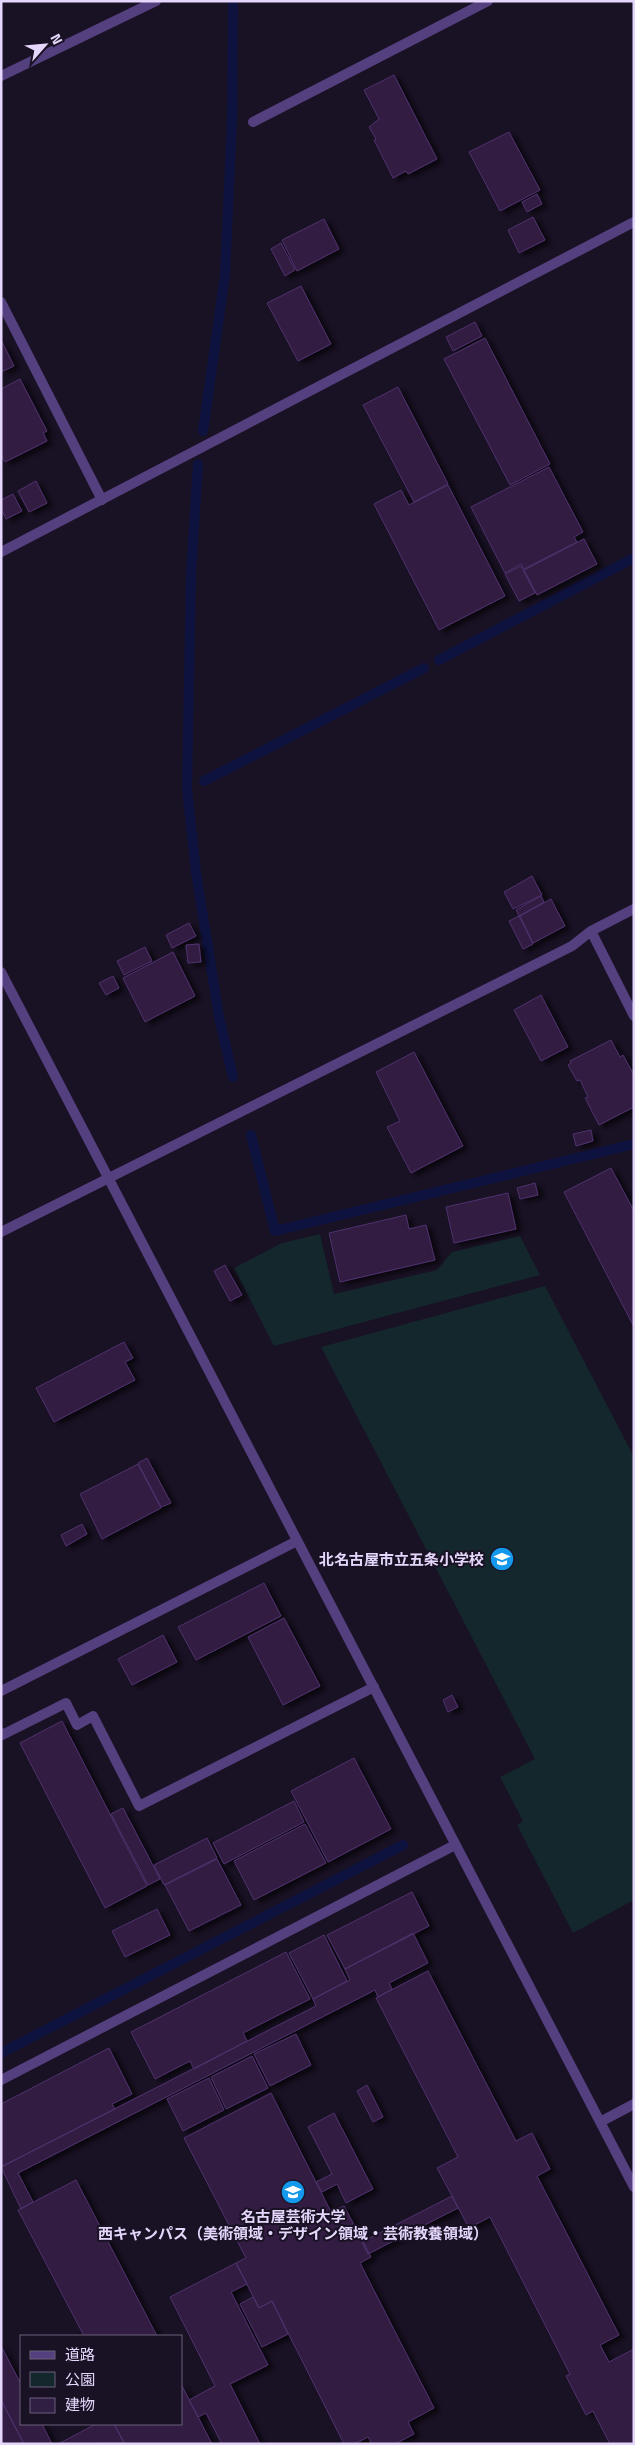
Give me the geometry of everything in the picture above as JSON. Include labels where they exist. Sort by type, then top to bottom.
[{"type":"street","points":[[1,76],[156,1]]},
{"type":"street","points":[[253,122],[488,1]]},
{"type":"street","points":[[1,552],[634,222]]},
{"type":"street","points":[[1,302],[102,500]]},
{"type":"street","points":[[1,1232],[572,946],[591,931],[634,909]]},
{"type":"street","points":[[591,931],[634,1016]]},
{"type":"street","points":[[1,972],[634,2187]]},
{"type":"street","points":[[1,1692],[297,1541]]},
{"type":"street","points":[[1,1733],[2,1735],[66,1703],[77,1724],[93,1716],[139,1806],[374,1687]]},
{"type":"street","points":[[1,2080],[455,1844]]},
{"type":"street","points":[[600,2122],[634,2104]]},
{"type":"green space","points":[[320,1234],[334,1294],[437,1270],[452,1252],[520,1236],[540,1275],[274,1346],[234,1268],[282,1243]]},
{"type":"green space","points":[[545,1286],[634,1457],[634,1900],[573,1933],[517,1825],[523,1821],[500,1777],[535,1759],[321,1347]]},
{"type":"building","points":[[394,75],[437,159],[408,174],[406,171],[393,178],[369,127],[379,119],[364,90]]},
{"type":"building","points":[[509,132],[540,190],[500,211],[469,152]]},
{"type":"building","points":[[537,194],[542,204],[527,212],[522,202]]},
{"type":"building","points":[[533,217],[545,240],[519,253],[508,230]]},
{"type":"building","points":[[324,219],[339,249],[297,271],[282,240]]},
{"type":"building","points":[[281,243],[295,270],[285,276],[271,249]]},
{"type":"building","points":[[301,286],[331,344],[298,361],[267,303]]},
{"type":"building","points":[[475,322],[482,336],[453,351],[446,337]]},
{"type":"building","points":[[485,338],[550,464],[510,485],[444,359]]},
{"type":"building","points":[[1,340],[14,366],[1,372]]},
{"type":"building","points":[[20,379],[47,431],[43,433],[47,441],[5,462],[1,455],[1,389]]},
{"type":"building","points":[[398,387],[448,484],[414,502],[363,405]]},
{"type":"building","points":[[549,467],[583,532],[574,537],[577,542],[524,569],[521,564],[505,573],[471,507]]},
{"type":"building","points":[[36,481],[47,503],[29,512],[18,491]]},
{"type":"building","points":[[448,485],[505,596],[439,630],[374,504],[401,490],[409,505]]},
{"type":"building","points":[[13,494],[22,511],[6,519],[1,509],[1,500]]},
{"type":"building","points":[[584,539],[597,564],[537,595],[524,570]]},
{"type":"building","points":[[521,566],[535,593],[519,601],[505,574]]},
{"type":"building","points":[[532,876],[542,895],[513,909],[504,892]]},
{"type":"building","points":[[541,896],[544,902],[519,916],[516,910]]},
{"type":"building","points":[[551,899],[565,926],[533,943],[520,916]]},
{"type":"building","points":[[519,916],[533,944],[523,949],[509,921]]},
{"type":"building","points":[[189,923],[196,936],[172,948],[166,935]]},
{"type":"building","points":[[199,944],[201,962],[188,963],[186,945]]},
{"type":"building","points":[[145,947],[152,961],[124,975],[117,961]]},
{"type":"building","points":[[173,952],[195,996],[145,1022],[123,978]]},
{"type":"building","points":[[113,976],[119,988],[106,995],[99,983]]},
{"type":"building","points":[[541,995],[568,1047],[541,1061],[514,1010]]},
{"type":"building","points":[[611,1040],[620,1057],[623,1055],[634,1075],[634,1107],[599,1125],[585,1098],[588,1097],[580,1080],[577,1081],[568,1065],[571,1063],[570,1061]]},
{"type":"building","points":[[414,1052],[463,1146],[411,1173],[387,1127],[400,1121],[376,1072]]},
{"type":"building","points":[[591,1130],[593,1141],[576,1146],[573,1134]]},
{"type":"building","points":[[611,1168],[634,1211],[634,1327],[564,1192]]},
{"type":"building","points":[[535,1183],[538,1195],[520,1199],[517,1188]]},
{"type":"building","points":[[508,1193],[516,1229],[454,1243],[446,1207]]},
{"type":"building","points":[[406,1215],[409,1229],[426,1225],[435,1260],[340,1282],[329,1233]]},
{"type":"building","points":[[225,1265],[242,1295],[230,1301],[214,1271]]},
{"type":"building","points":[[124,1342],[133,1358],[125,1362],[135,1380],[54,1422],[36,1388]]},
{"type":"building","points":[[147,1458],[171,1503],[161,1507],[138,1463]]},
{"type":"building","points":[[138,1464],[161,1508],[102,1539],[80,1494]]},
{"type":"building","points":[[82,1524],[87,1534],[66,1546],[61,1535]]},
{"type":"building","points":[[264,1583],[281,1616],[196,1660],[178,1627]]},
{"type":"building","points":[[284,1618],[320,1686],[283,1705],[248,1637]]},
{"type":"building","points":[[163,1635],[177,1662],[132,1685],[118,1659]]},
{"type":"building","points":[[452,1695],[458,1707],[448,1712],[443,1700]]},
{"type":"building","points":[[62,1721],[147,1886],[105,1908],[20,1743]]},
{"type":"building","points":[[354,1758],[391,1829],[328,1862],[291,1791]]},
{"type":"building","points":[[294,1801],[304,1822],[224,1864],[213,1843]]},
{"type":"building","points":[[123,1808],[160,1879],[148,1885],[111,1814]]},
{"type":"building","points":[[305,1824],[326,1863],[254,1900],[234,1861]]},
{"type":"building","points":[[207,1838],[217,1858],[164,1885],[154,1865]]},
{"type":"building","points":[[217,1859],[241,1905],[189,1931],[165,1885]]},
{"type":"building","points":[[412,1892],[429,1926],[345,1969],[327,1935]]},
{"type":"building","points":[[157,1909],[170,1935],[125,1957],[112,1931]]},
{"type":"building","points":[[413,1933],[428,1963],[389,1983],[392,1989],[378,1997],[375,1990],[18,2173],[33,2202],[21,2209],[1,2167],[316,2006],[313,1999],[350,1980],[345,1969]]},
{"type":"building","points":[[324,1935],[347,1981],[313,1999],[289,1953]]},
{"type":"building","points":[[286,1952],[310,1999],[243,2033],[247,2041],[194,2069],[190,2061],[155,2079],[131,2032]]},
{"type":"building","points":[[428,1971],[516,2141],[532,2133],[550,2169],[537,2176],[619,2335],[600,2345],[609,2362],[634,2349],[634,2444],[610,2444],[593,2411],[586,2415],[566,2376],[570,2374],[490,2217],[469,2228],[437,2168],[458,2157],[376,1998]]},
{"type":"building","points":[[296,2034],[311,2065],[270,2086],[254,2054]]},
{"type":"building","points":[[109,2048],[132,2094],[112,2104],[115,2109],[1,2167],[1,2104]]},
{"type":"building","points":[[252,2056],[268,2088],[226,2109],[211,2077]]},
{"type":"building","points":[[209,2078],[224,2110],[183,2131],[167,2099]]},
{"type":"building","points":[[367,2085],[383,2117],[373,2122],[357,2091]]},
{"type":"building","points":[[271,2093],[331,2212],[344,2206],[371,2257],[360,2263],[434,2408],[408,2422],[414,2434],[395,2444],[372,2444],[368,2437],[354,2444],[344,2444],[272,2301],[259,2308],[236,2263],[246,2258],[184,2138]]},
{"type":"building","points":[[334,2113],[373,2189],[346,2203],[337,2184],[322,2192],[316,2182],[332,2174],[308,2127]]},
{"type":"building","points":[[76,2180],[156,2335],[83,2335],[18,2210]]},
{"type":"building","points":[[452,2196],[458,2208],[368,2254],[362,2242]]},
{"type":"building","points":[[236,2263],[247,2284],[231,2292],[268,2365],[230,2384],[260,2444],[222,2444],[206,2413],[198,2417],[189,2400],[215,2386],[170,2297]]},
{"type":"building","points":[[253,2297],[259,2308],[272,2301],[288,2334],[262,2347],[240,2304]]},
{"type":"building","points":[[1,2346],[20,2382],[20,2425],[42,2425],[52,2444],[24,2444],[1,2400]]},
{"type":"building","points":[[182,2386],[212,2444],[125,2444],[115,2425],[182,2425]]},
{"type":"building","points":[[1,2400],[24,2444],[1,2444]]},
{"type":"building","points":[[94,2425],[115,2425],[124,2443],[58,2444]]},
{"type":"waterway","points":[[203,431],[225,275],[232,121],[233,1]]},
{"type":"waterway","points":[[198,464],[191,573],[187,789],[196,872],[219,1017],[233,1077]]},
{"type":"waterway","points":[[439,660],[634,558]]},
{"type":"waterway","points":[[204,781],[424,668]]},
{"type":"waterway","points":[[251,1135],[275,1231],[634,1144]]},
{"type":"waterway","points":[[1,2053],[403,1845]]},
{"type":"place","name":"北名古屋市立五条小学校","points":[[502,1559]]},
{"type":"place","name":"名古屋芸術大学 西キャンパス（美術領域・デザイン領域・芸術教養領域）","points":[[293,2192]]}]
